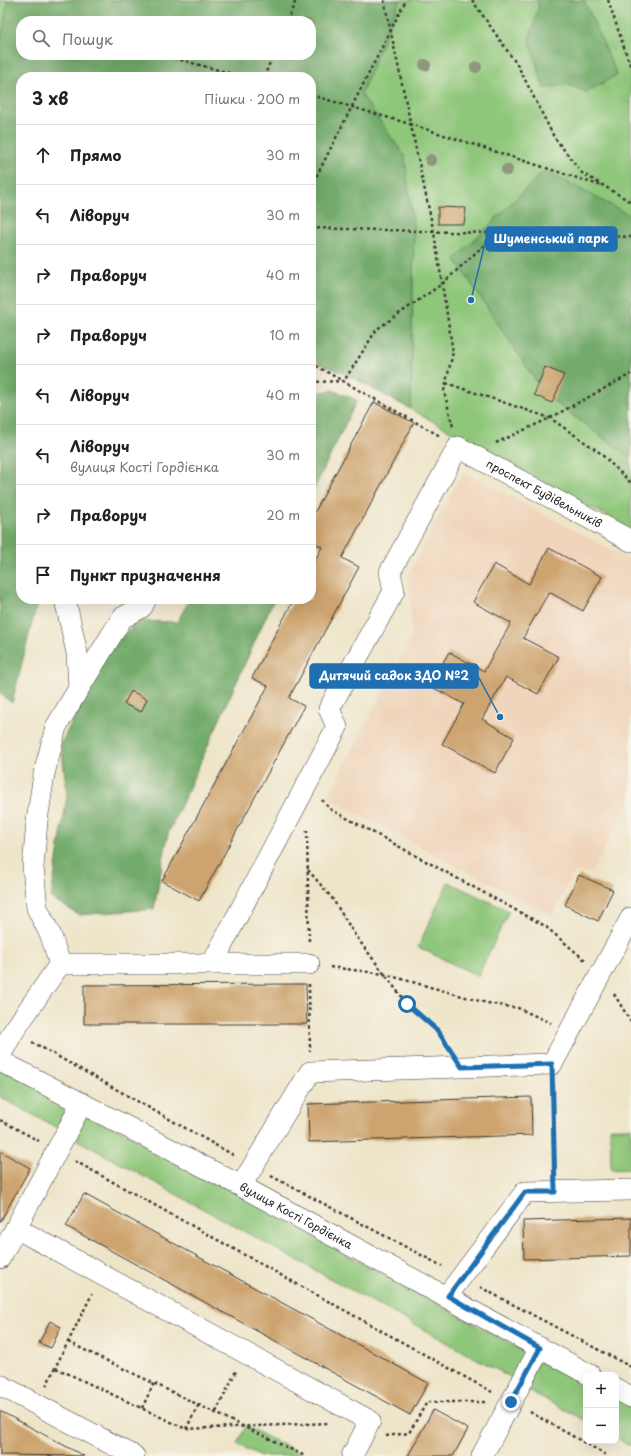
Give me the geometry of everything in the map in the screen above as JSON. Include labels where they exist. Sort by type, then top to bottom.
[{"type":"street","name":"проспект Будівельників","points":[[465,450],[631,540]]},
{"type":"street","points":[[212,964],[337,727],[330,709],[394,591],[390,572],[465,450]]},
{"type":"street","points":[[66,604],[77,653],[79,688]]},
{"type":"street","points":[[60,964],[51,936],[37,908],[33,867],[37,821],[42,790],[56,727],[122,618],[142,607],[144,604]]},
{"type":"street","points":[[241,1186],[310,1072],[552,1064],[631,918]]},
{"type":"street","points":[[60,964],[309,964]]},
{"type":"street","points":[[0,1056],[13,1032],[60,964]]},
{"type":"street","name":"вулиця Кості Гордієнка","points":[[0,1061],[241,1186],[448,1296],[584,1372]]},
{"type":"street","points":[[0,1258],[82,1103]]},
{"type":"street","points":[[448,1296],[525,1192],[631,1190]]},
{"type":"street","points":[[16,1228],[370,1421],[352,1456]]},
{"type":"street","points":[[482,1456],[540,1348]]},
{"type":"street","points":[[0,1385],[134,1456]]},
{"type":"street","points":[[619,1391],[631,1397]]},
{"type":"path","points":[[289,16],[296,0]]},
{"type":"path","points":[[384,0],[434,233],[453,352],[444,391],[465,450]]},
{"type":"path","points":[[316,176],[406,0]]},
{"type":"path","points":[[472,0],[518,66],[554,137],[582,173],[631,202]]},
{"type":"path","points":[[608,0],[631,68]]},
{"type":"path","points":[[181,60],[226,72]]},
{"type":"path","points":[[266,72],[271,60]]},
{"type":"path","points":[[316,96],[410,124],[602,186]]},
{"type":"path","points":[[316,228],[434,233],[631,236]]},
{"type":"path","points":[[344,381],[377,329],[442,284],[496,234]]},
{"type":"path","points":[[316,366],[465,450]]},
{"type":"path","points":[[465,450],[550,418],[631,374]]},
{"type":"path","points":[[316,382],[344,381]]},
{"type":"path","points":[[446,383],[550,418],[599,452],[631,483]]},
{"type":"path","points":[[307,784],[330,809],[545,926],[601,973],[631,1022]]},
{"type":"path","points":[[307,823],[310,1072]]},
{"type":"path","points":[[308,870],[332,898],[354,935],[407,1004],[438,1031],[462,1067]]},
{"type":"path","points":[[309,964],[384,974],[487,1003],[518,1008],[570,1032]]},
{"type":"path","points":[[13,1032],[253,1166],[631,1367]]},
{"type":"path","points":[[552,1064],[555,1192]]},
{"type":"path","points":[[0,1120],[608,1456]]},
{"type":"path","points":[[37,1404],[101,1274]]},
{"type":"path","points":[[68,1342],[246,1426],[305,1456]]},
{"type":"path","points":[[216,1412],[245,1353]]},
{"type":"path","points":[[56,1368],[186,1429],[332,1423]]},
{"type":"path","points":[[142,1408],[154,1382]]},
{"type":"path","points":[[381,1442],[385,1436],[409,1433],[427,1402],[511,1402]]},
{"type":"path","points":[[186,1429],[199,1404]]},
{"type":"shaded area","points":[[463,472],[631,560],[631,798],[592,873],[574,873],[552,915],[327,798],[412,636],[408,576]]},
{"type":"green space","points":[[0,0],[631,0],[631,529],[316,358],[316,72],[16,72],[16,116],[0,239]]},
{"type":"green space","points":[[8,0],[400,0],[361,94],[405,157],[414,232],[411,409],[350,376],[316,362],[316,72],[16,72],[16,604],[37,604],[12,703],[0,694],[0,47]]},
{"type":"green space","points":[[537,0],[584,0],[617,75],[587,92],[566,84],[544,89],[529,40],[539,7]]},
{"type":"green space","points":[[545,170],[631,216],[631,458],[546,396],[455,259]]},
{"type":"green space","points":[[333,390],[357,400],[316,485],[316,393]]},
{"type":"green space","points":[[187,604],[272,604],[168,834],[154,909],[79,915],[51,898],[67,796],[61,743],[108,652],[137,621],[177,622]]},
{"type":"green space","points":[[448,882],[509,911],[478,976],[418,947]]},
{"type":"green space","points":[[0,1067],[74,1106],[61,1130],[0,1097]]},
{"type":"green space","points":[[82,1109],[527,1353],[512,1378],[68,1135]]},
{"type":"green space","points":[[610,1128],[631,1128],[631,1169],[611,1170]]},
{"type":"green space","points":[[541,1357],[583,1380],[583,1419],[524,1388]]},
{"type":"green space","points":[[619,1400],[631,1406],[631,1446],[619,1440]]},
{"type":"green space","points":[[246,1426],[305,1456],[261,1456],[237,1444]]},
{"type":"building","points":[[438,207],[466,208],[464,224],[438,224]]},
{"type":"building","points":[[545,367],[564,375],[552,403],[534,395]]},
{"type":"building","points":[[374,402],[414,423],[342,558],[359,567],[289,698],[304,706],[199,901],[162,881],[268,686],[252,678],[291,604],[316,604],[316,558],[322,547],[316,544],[316,510]]},
{"type":"building","points":[[549,548],[602,577],[583,611],[549,592],[523,638],[559,657],[538,694],[506,677],[482,719],[514,738],[495,773],[442,744],[464,704],[430,686],[449,652],[484,671],[511,623],[473,602],[494,564],[529,584]]},
{"type":"building","points":[[131,691],[147,699],[141,712],[124,704]]},
{"type":"building","points":[[579,875],[613,890],[598,921],[565,905]]},
{"type":"building","points":[[306,984],[307,1024],[84,1024],[84,985]]},
{"type":"building","points":[[531,1097],[532,1135],[309,1142],[308,1104]]},
{"type":"building","points":[[0,1151],[30,1168],[0,1222]]},
{"type":"building","points":[[84,1194],[428,1383],[410,1415],[66,1226]]},
{"type":"building","points":[[631,1218],[631,1256],[524,1259],[523,1221]]},
{"type":"building","points":[[50,1321],[61,1327],[51,1348],[39,1343]]},
{"type":"building","points":[[433,1410],[468,1429],[453,1456],[408,1456]]},
{"type":"building","points":[[0,1411],[84,1456],[0,1455]]},
{"type":"place","name":"Шуменський парк","points":[[471,300]]},
{"type":"place","name":"Дитячий садок ЗДО №2","points":[[500,717]]},
{"type":"route","points":[[407,1004],[438,1031],[462,1067],[552,1064],[555,1192],[525,1192],[448,1296],[540,1348],[511,1402]]}]
